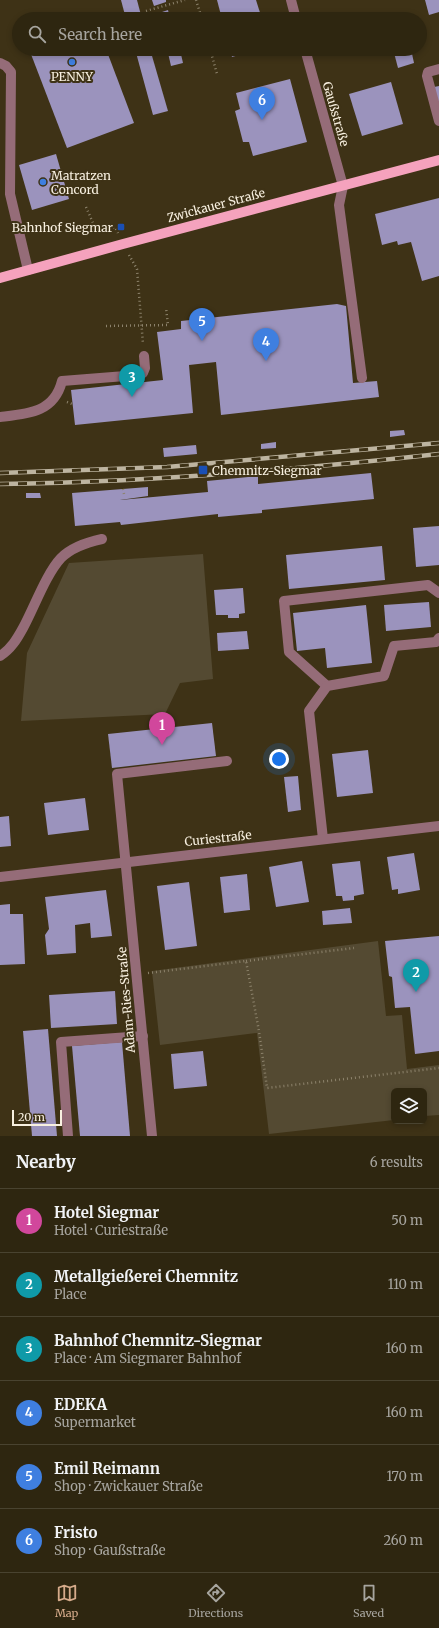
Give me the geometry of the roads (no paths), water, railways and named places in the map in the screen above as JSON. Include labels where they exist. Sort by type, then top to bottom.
[{"type":"main road","name":"Zwickauer Straße","points":[[0,278],[439,160]]},
{"type":"street","points":[[291,0],[294,12]]},
{"type":"street","name":"Gaußstraße","points":[[307,56],[343,186]]},
{"type":"street","points":[[0,62],[11,72],[10,194],[28,270]]},
{"type":"street","points":[[439,68],[428,72],[427,76],[439,121]]},
{"type":"street","points":[[343,186],[339,205],[362,378]]},
{"type":"street","points":[[0,417],[28,414],[46,406],[57,394],[62,381],[138,375],[143,373],[145,368],[144,356]]},
{"type":"street","points":[[0,656],[8,650],[18,638],[49,577],[61,558],[74,548],[88,542],[102,539]]},
{"type":"street","points":[[327,686],[289,652],[284,601],[428,585],[439,593]]},
{"type":"street","points":[[323,839],[309,711],[327,686],[384,676],[394,646],[436,642],[439,638]]},
{"type":"street","name":"Adam-Ries-Straße","points":[[152,1136],[117,774],[228,761]]},
{"type":"street","name":"Curiestraße","points":[[0,877],[439,826]]},
{"type":"street","points":[[68,1136],[61,1042],[143,1036]]},
{"type":"railway","points":[[0,473],[167,467],[439,443]]},
{"type":"railway","points":[[0,484],[165,478],[329,465],[439,454]]},
{"type":"place","name":"PENNY","points":[[72,62]]},
{"type":"place","name":"Fristo","points":[[262,120]]},
{"type":"place","name":"Matratzen Concord","points":[[43,182]]},
{"type":"place","name":"Bahnhof Siegmar","points":[[121,227]]},
{"type":"place","name":"Emil Reimann","points":[[202,341]]},
{"type":"place","name":"EDEKA","points":[[266,361]]},
{"type":"place","name":"Bahnhof Chemnitz-Siegmar","points":[[132,397]]},
{"type":"place","name":"Chemnitz-Siegmar","points":[[203,470]]},
{"type":"place","name":"Hotel Siegmar","points":[[162,745]]},
{"type":"place","name":"Metallgießerei Chemnitz","points":[[416,992]]}]
